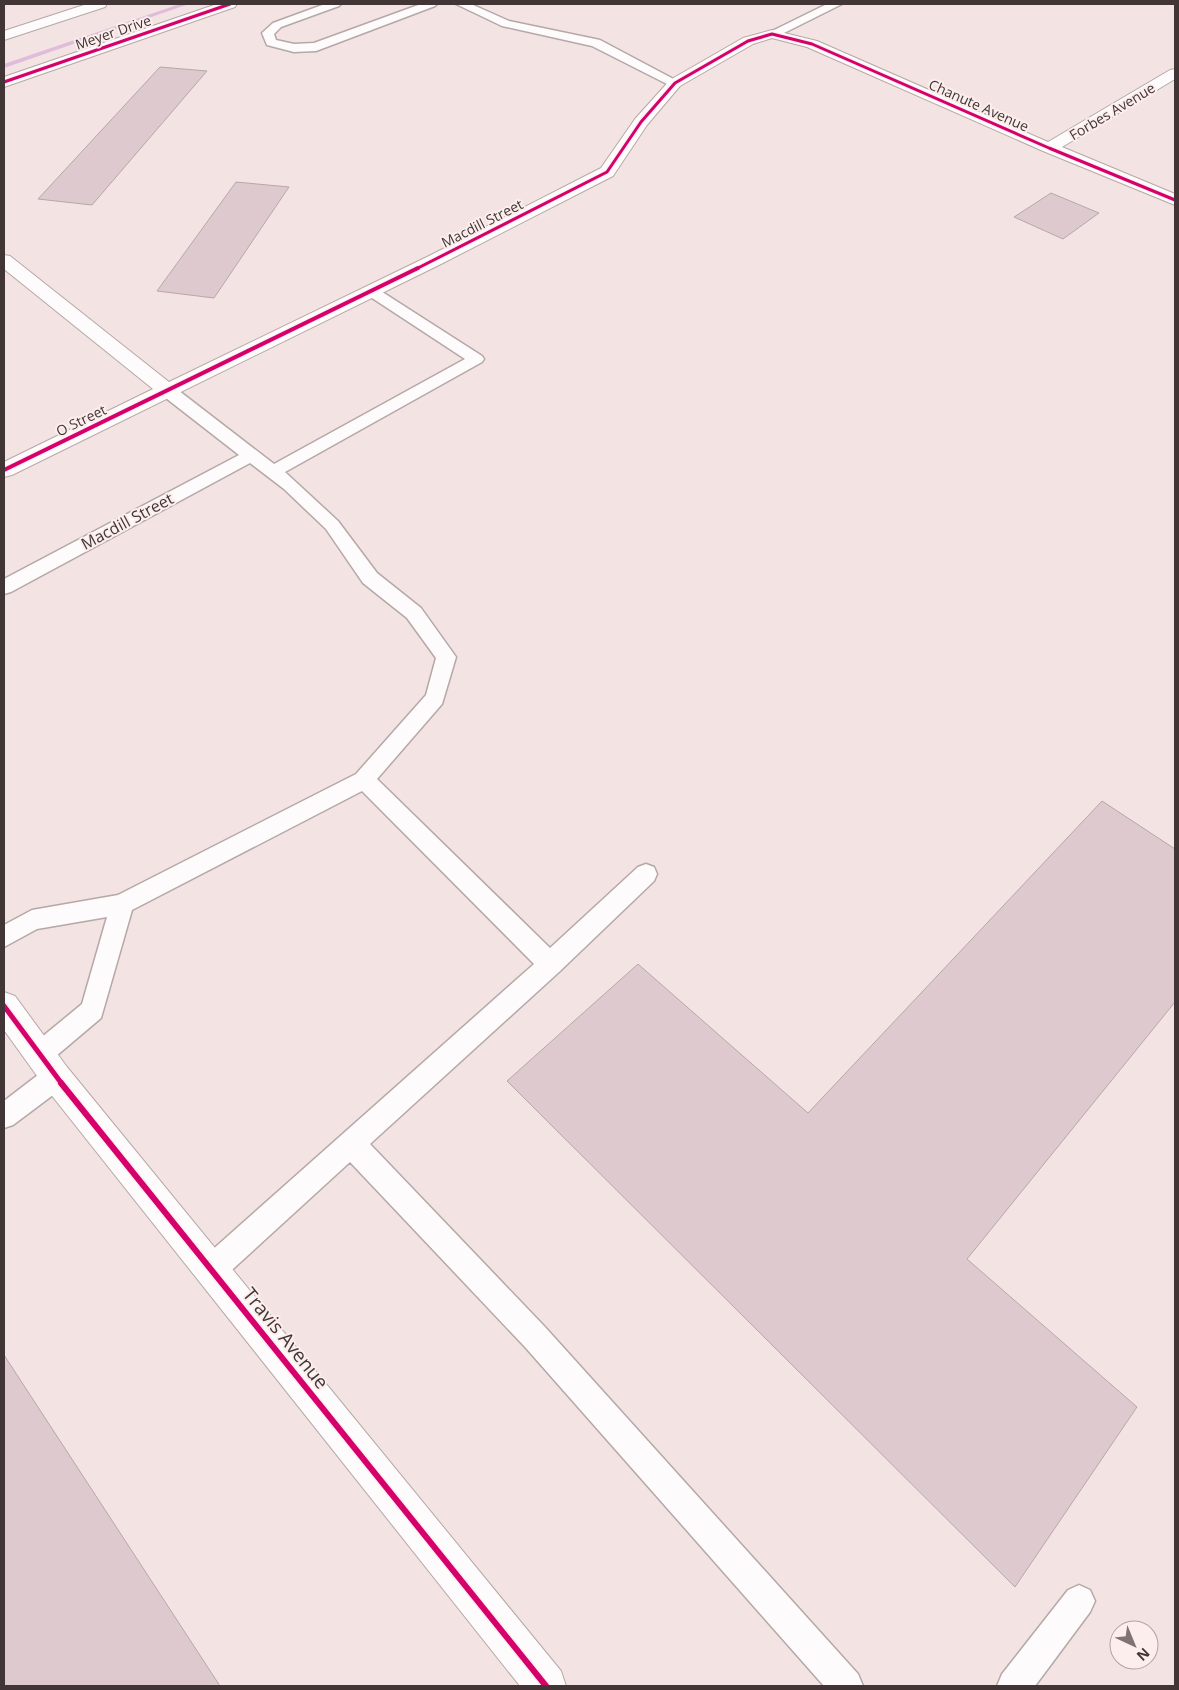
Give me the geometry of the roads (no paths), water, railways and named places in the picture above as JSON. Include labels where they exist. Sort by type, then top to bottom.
[{"type":"street","points":[[4,36],[100,4]]},
{"type":"street","name":"Meyer Drive","points":[[4,82],[230,4]]},
{"type":"street","name":"Macdill Street","points":[[168,391],[371,292],[607,172],[641,122],[676,83],[748,41],[772,34]]},
{"type":"street","name":"Chanute Avenue","points":[[772,34],[812,44],[1049,148],[1175,200]]},
{"type":"street","name":"Forbes Avenue","points":[[1049,148],[1175,73]]},
{"type":"street","points":[[4,260],[168,391]]},
{"type":"street","name":"O Street","points":[[4,470],[168,391]]},
{"type":"street","name":"Travis Avenue","points":[[4,1006],[48,1065],[546,1686]]},
{"type":"lane","points":[[335,4],[278,25],[268,33],[271,42],[294,48],[316,47],[431,4]]},
{"type":"lane","points":[[462,4],[506,24],[596,42],[676,83]]},
{"type":"lane","points":[[772,34],[836,4]]},
{"type":"lane","points":[[272,472],[476,359],[371,292]]},
{"type":"lane","points":[[4,937],[32,920],[122,904],[364,780],[436,698],[446,657],[414,613],[370,578],[332,526],[290,485],[168,391]]},
{"type":"lane","name":"Macdill Street","points":[[4,587],[250,456]]},
{"type":"lane","points":[[364,780],[550,964]]},
{"type":"lane","points":[[212,1269],[550,964],[646,874]]},
{"type":"lane","points":[[4,1116],[92,1010],[122,904]]},
{"type":"lane","points":[[351,1144],[535,1337],[846,1686]]},
{"type":"lane","points":[[1014,1686],[1079,1601]]},
{"type":"waterway","points":[[4,66],[186,4]]}]
